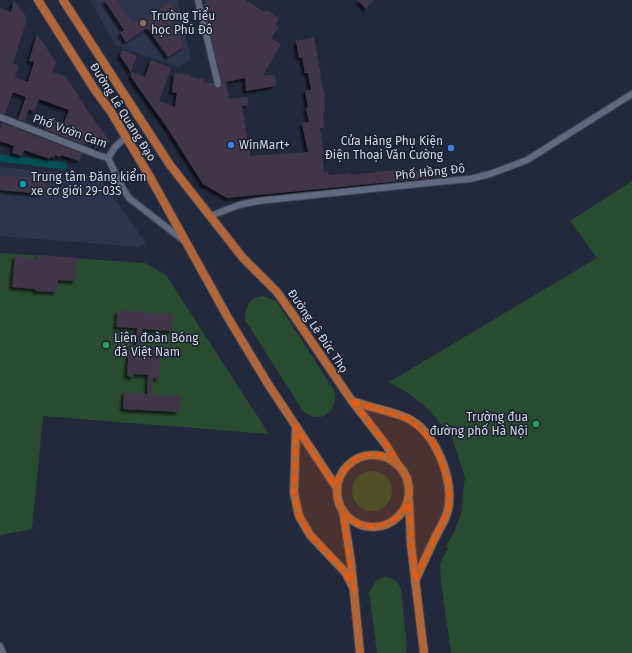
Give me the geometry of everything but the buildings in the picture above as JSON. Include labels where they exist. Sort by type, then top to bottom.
[{"type":"main road","name":"Đường Lê Quang Đạo","points":[[38,0],[126,137],[150,177],[184,240]]},
{"type":"main road","name":"Đường Lê Quang Đạo","points":[[64,0],[170,165],[210,216]]},
{"type":"main road","name":"Đường Lê Đức Thọ","points":[[210,216],[243,258],[277,292],[352,401],[386,445],[398,465]]},
{"type":"main road","points":[[184,240],[226,316],[337,488]]},
{"type":"main road","points":[[352,401],[408,418],[421,428],[434,444],[443,463],[449,483],[448,508],[444,522],[415,581]]},
{"type":"main road","points":[[296,426],[294,492],[299,516],[310,535],[345,572],[354,589]]},
{"type":"main road","points":[[360,653],[354,589],[343,511],[338,500],[337,488],[339,477],[345,467],[354,460],[365,455],[377,455],[388,458],[398,465],[405,474],[409,485],[415,581],[424,653]]},
{"type":"main road","points":[[343,511],[351,520],[362,525],[374,527],[386,524],[397,518],[409,497]]},
{"type":"street","points":[[198,0],[218,84]]},
{"type":"street","name":"Phố Hồng Đô","points":[[210,216],[239,205],[258,201],[447,182],[470,179],[490,174],[527,160],[632,94]]},
{"type":"street","name":"Phố Vườn Cam","points":[[0,117],[98,156],[108,158],[115,147],[126,137]]},
{"type":"street","points":[[108,158],[120,185],[129,198],[184,240]]},
{"type":"street","points":[[0,646],[4,653]]},
{"type":"highlighted area","points":[[352,401],[408,419],[435,444],[449,483],[449,508],[415,581],[409,503],[397,518],[374,527],[362,525],[343,516],[354,589],[345,572],[310,535],[299,516],[294,493],[296,426],[334,485],[354,459],[365,455],[394,454]]},
{"type":"shaded area","name":"Trường Tiểu học Phú Đô","points":[[90,0],[178,0],[191,60],[179,67],[115,45]]},
{"type":"shaded area","points":[[0,167],[98,176],[146,243],[139,247],[0,236]]},
{"type":"green space","name":"Trường đua đường phố Hà Nội","points":[[632,181],[632,653],[451,653],[441,582],[440,563],[448,548],[445,547],[454,533],[461,514],[465,477],[452,438],[429,410],[408,393],[389,382],[597,258],[570,221]]},
{"type":"green space","name":"Liên đoàn Bóng đá Việt Nam","points":[[0,253],[145,263],[166,275],[269,434],[43,416],[32,529],[0,535]]},
{"type":"green space","points":[[263,296],[276,301],[334,390],[334,404],[327,414],[316,417],[303,411],[245,320],[247,307],[251,301],[254,298]]},
{"type":"green space","points":[[368,471],[376,471],[383,474],[389,480],[392,491],[389,502],[383,508],[376,511],[368,511],[361,508],[355,502],[352,495],[352,487],[355,480],[361,474]]},
{"type":"green space","points":[[385,577],[395,580],[401,589],[407,649],[405,653],[377,653],[369,592],[377,580]]},
{"type":"waterway","points":[[0,158],[64,166]]},
{"type":"place","name":"Trường Tiểu học Phú Đô","points":[[143,23]]},
{"type":"place","name":"WinMart+","points":[[231,145]]},
{"type":"place","name":"Cửa Hàng Phụ Kiện Điện Thoại Văn Cường","points":[[451,148]]},
{"type":"place","name":"Trung tâm Đăng kiểm xe cơ giới 29-03S","points":[[23,184]]},
{"type":"place","name":"Liên đoàn Bóng đá Việt Nam","points":[[106,345]]},
{"type":"place","name":"Trường đua đường phố Hà Nội","points":[[536,424]]}]
